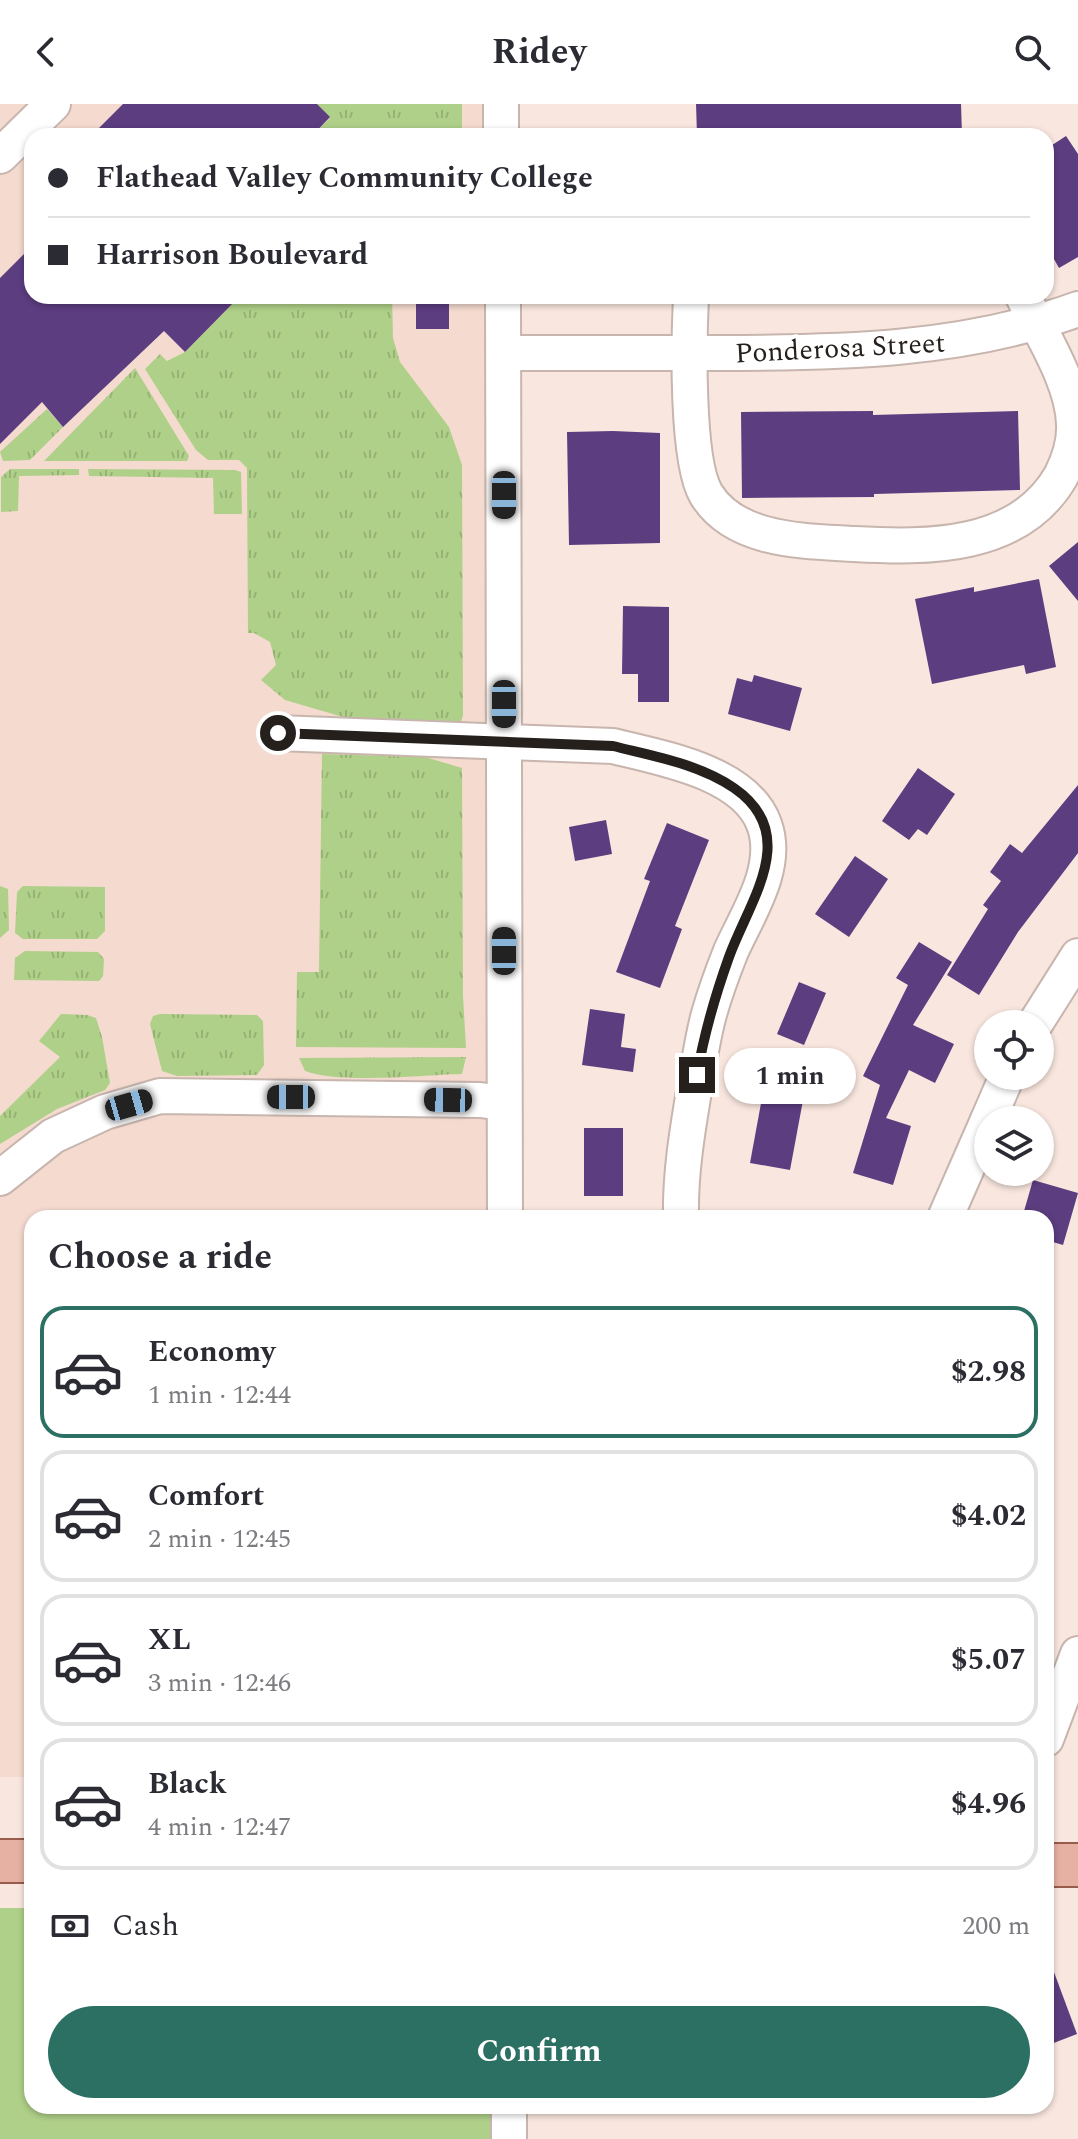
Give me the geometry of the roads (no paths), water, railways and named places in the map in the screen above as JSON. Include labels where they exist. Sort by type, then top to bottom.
[{"type":"main road","points":[[0,1861],[24,1861]]},
{"type":"main road","points":[[1054,1865],[1078,1865]]},
{"type":"street","points":[[29,128],[53,104]]},
{"type":"street","points":[[501,104],[501,128]]},
{"type":"street","points":[[0,156],[24,132]]},
{"type":"street","points":[[503,304],[505,1210]]},
{"type":"street","points":[[691,304],[693,432],[698,474],[706,493],[719,510],[756,532],[777,538],[897,546],[944,544],[988,534],[1027,515],[1049,493],[1066,466],[1075,425],[1071,396],[1029,309]]},
{"type":"street","name":"Ponderosa Street","points":[[504,353],[799,353],[882,349],[966,339],[1029,309],[1078,309]]},
{"type":"street","points":[[278,733],[613,746],[714,776],[753,805],[764,825],[768,847],[765,872],[730,953],[709,1013],[687,1137],[682,1210]]},
{"type":"street","points":[[1044,1010],[1078,956]]},
{"type":"street","points":[[0,1178],[53,1136],[105,1112],[160,1096],[480,1100],[504,1103]]},
{"type":"street","points":[[949,1210],[974,1152]]},
{"type":"street","points":[[1054,1718],[1078,1654]]},
{"type":"street","points":[[509,2114],[509,2139]]}]
